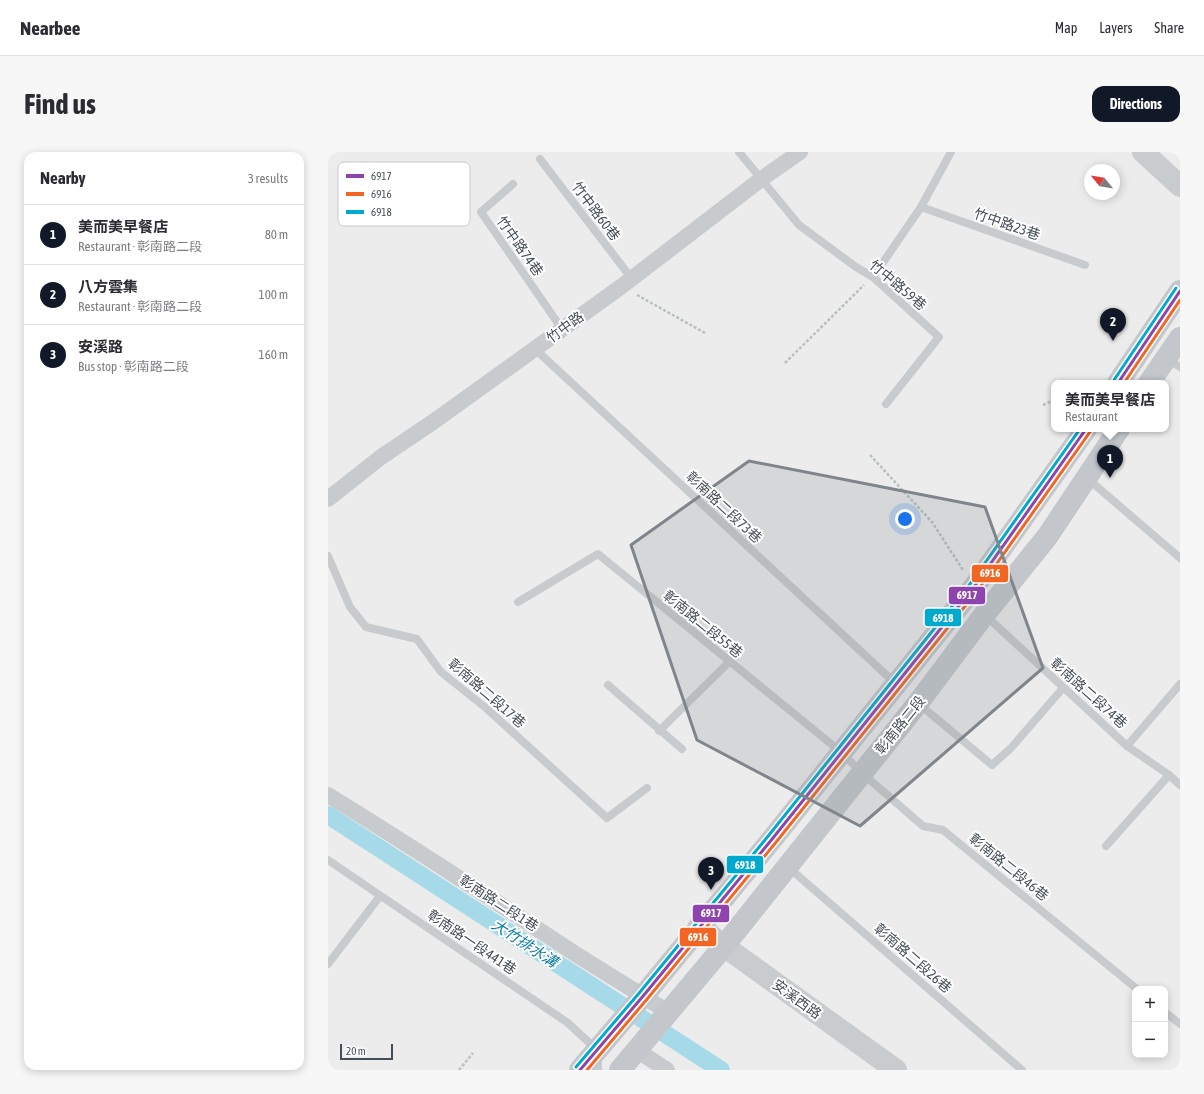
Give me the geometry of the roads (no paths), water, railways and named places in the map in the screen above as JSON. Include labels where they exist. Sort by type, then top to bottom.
[{"type":"main road","points":[[1120,380],[1180,290]]},
{"type":"main road","points":[[1153,380],[1173,363],[1180,338]]},
{"type":"main road","name":"彰南路二段","points":[[580,1070],[598,1060],[616,1028],[974,587],[1084,432]]},
{"type":"main road","name":"彰南路二段","points":[[623,1069],[724,946],[918,703],[984,615],[1047,537],[1117,432]]},
{"type":"main road","points":[[616,1028],[638,1051]]},
{"type":"main road","points":[[598,1060],[613,1064],[623,1069]]},
{"type":"street","name":"竹中路","points":[[328,499],[381,457],[433,422],[535,349],[627,282],[760,180],[800,152]]},
{"type":"street","points":[[1143,152],[1180,186]]},
{"type":"street","name":"彰南路二段1巷","points":[[328,794],[419,851],[574,953],[644,995],[669,1013]]},
{"type":"street","name":"安溪西路","points":[[700,926],[724,946],[896,1070]]},
{"type":"street","points":[[638,1051],[667,1070]]},
{"type":"lane","name":"竹中路59巷","points":[[739,152],[760,180],[799,226],[856,267],[873,277],[938,337],[886,404]]},
{"type":"lane","points":[[873,277],[921,207],[951,152]]},
{"type":"lane","name":"竹中路60巷","points":[[540,159],[627,282]]},
{"type":"lane","name":"竹中路74巷","points":[[513,184],[481,212],[562,329]]},
{"type":"lane","name":"竹中路23巷","points":[[921,207],[1085,265]]},
{"type":"lane","name":"彰南路二段73巷","points":[[535,349],[896,684]]},
{"type":"lane","points":[[1087,478],[1180,558]]},
{"type":"lane","name":"彰南路二段55巷","points":[[518,602],[598,554],[841,752],[862,773]]},
{"type":"lane","name":"彰南路二段17巷","points":[[328,556],[350,607],[366,627],[417,639],[441,672],[486,708],[607,818],[647,788]]},
{"type":"lane","name":"彰南路二段74巷","points":[[984,615],[1127,746],[1169,775],[1180,785]]},
{"type":"lane","points":[[659,731],[729,662]]},
{"type":"lane","points":[[608,684],[659,731],[682,749]]},
{"type":"lane","points":[[1127,746],[1180,684]]},
{"type":"lane","points":[[918,703],[992,765],[1011,748],[1063,688]]},
{"type":"lane","name":"彰南路二段46巷","points":[[862,773],[923,826],[943,830],[1133,986]]},
{"type":"lane","points":[[1106,846],[1169,775]]},
{"type":"lane","name":"彰南路一段441巷","points":[[328,860],[568,1023],[598,1060]]},
{"type":"lane","name":"彰南路二段26巷","points":[[788,866],[1022,1070]]},
{"type":"lane","points":[[328,964],[380,896]]},
{"type":"lane","points":[[1168,1014],[1180,1024]]},
{"type":"waterway","name":"大竹排水溝","points":[[328,815],[721,1070]]},
{"type":"place","name":"八方雲集","points":[[1113,341]]},
{"type":"place","name":"美而美早餐店","points":[[1110,478]]},
{"type":"place","name":"安溪路","points":[[711,890]]}]
